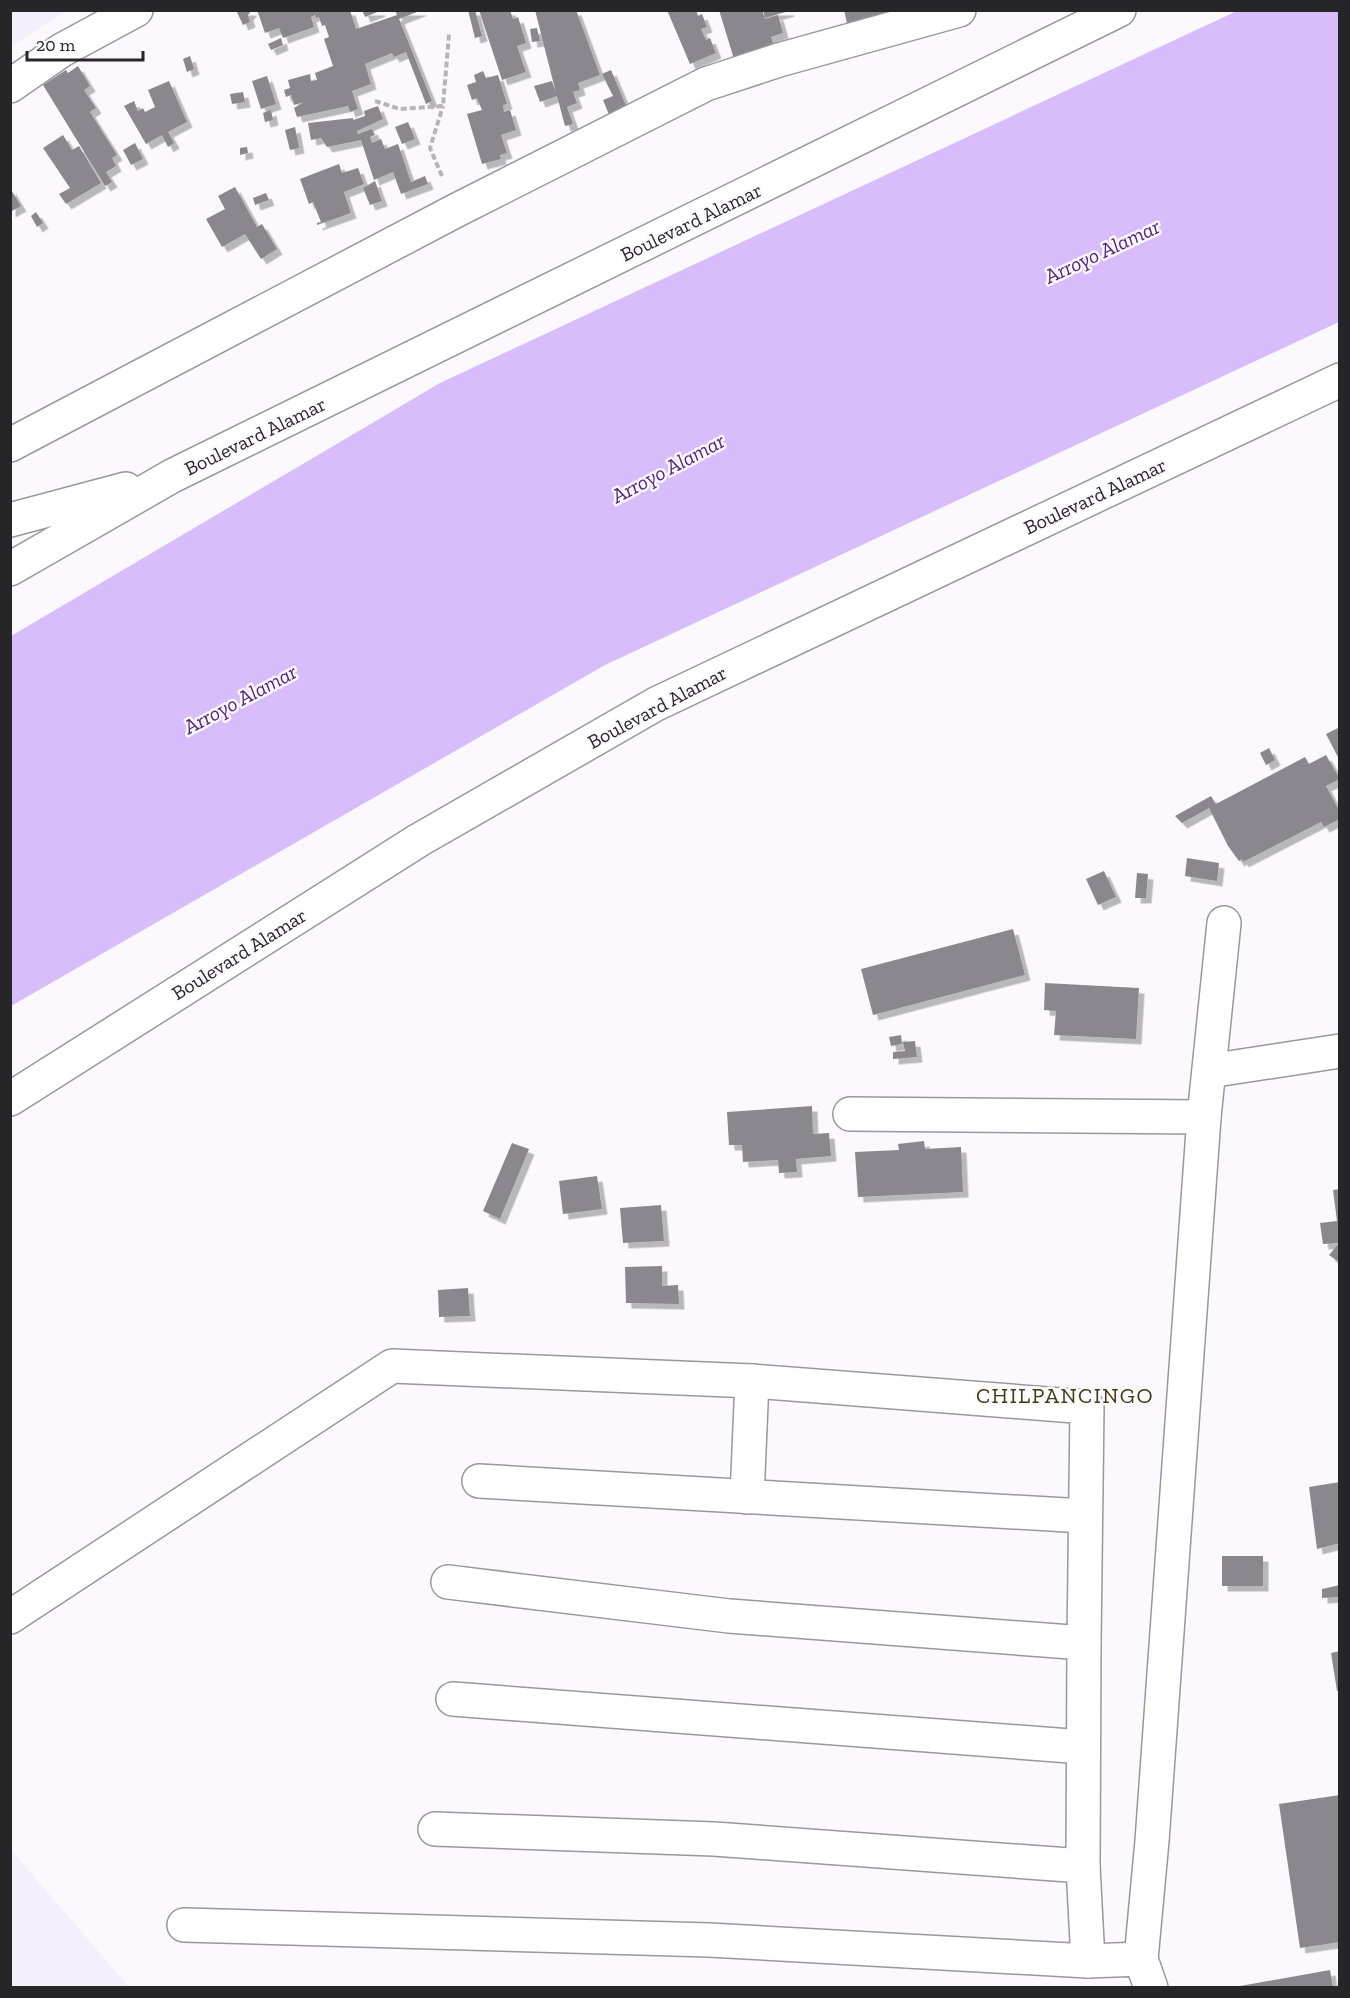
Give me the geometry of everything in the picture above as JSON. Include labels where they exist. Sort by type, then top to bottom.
[{"type":"main road","points":[[10,86],[62,50],[136,10]]},
{"type":"main road","points":[[10,445],[457,210],[706,84],[779,60],[959,10]]},
{"type":"main road","name":"Boulevard Alamar","points":[[10,569],[172,476],[1119,10]]},
{"type":"main road","name":"Boulevard Alamar","points":[[10,1099],[419,840],[656,704],[1340,380]]},
{"type":"main road","points":[[10,520],[172,476]]},
{"type":"main road","points":[[184,1925],[709,1940],[1088,1961],[1146,1973],[1152,1841],[1204,1117],[1224,923]]},
{"type":"main road","points":[[1209,1071],[1340,1051]]},
{"type":"main road","points":[[850,1114],[1204,1117]]},
{"type":"main road","points":[[10,1617],[392,1366],[752,1381],[1087,1407],[1084,1516],[1083,1866],[1088,1961]]},
{"type":"main road","points":[[747,1497],[752,1381]]},
{"type":"main road","points":[[479,1481],[1084,1516]]},
{"type":"main road","points":[[448,1582],[729,1616],[1084,1643]]},
{"type":"main road","points":[[453,1699],[1083,1747]]},
{"type":"main road","points":[[435,1829],[714,1839],[1083,1866]]},
{"type":"path","points":[[449,34],[443,106],[430,148],[457,210]]},
{"type":"path","points":[[375,101],[400,109],[443,106]]},
{"type":"shaded area","points":[[11,10],[67,10],[67,11],[11,46]]},
{"type":"shaded area","points":[[11,1850],[129,1987],[11,1987]]},
{"type":"water","name":"Arroyo Alamar","points":[[1239,10],[1339,11],[1339,322],[605,665],[11,1006],[11,636],[440,383]]},
{"type":"building","points":[[236,10],[252,10],[248,15],[250,22],[243,25]]},
{"type":"building","points":[[257,10],[350,10],[356,29],[397,15],[395,10],[422,10],[399,19],[432,101],[426,104],[406,52],[394,57],[392,53],[365,64],[371,84],[352,91],[358,109],[350,112],[348,106],[297,117],[294,108],[304,102],[294,105],[291,95],[286,97],[284,90],[290,88],[288,80],[310,74],[311,81],[317,80],[315,73],[333,66],[324,39],[329,37],[325,25],[322,26],[319,17],[316,18],[315,15],[311,17],[314,27],[283,38],[279,28],[265,33]]},
{"type":"building","points":[[362,10],[380,10],[380,11],[365,17]]},
{"type":"building","points":[[468,10],[475,10],[482,36],[475,38]]},
{"type":"building","points":[[479,10],[510,10],[513,19],[518,17],[526,43],[517,46],[526,72],[502,80]]},
{"type":"building","points":[[535,10],[576,10],[600,75],[578,83],[580,90],[573,92],[577,103],[567,107],[573,124],[565,126],[557,96],[540,102],[534,86],[552,81],[556,93]]},
{"type":"building","points":[[667,10],[696,10],[698,16],[702,14],[707,27],[701,29],[706,40],[710,38],[716,53],[690,64]]},
{"type":"building","points":[[719,10],[762,10],[765,19],[778,15],[783,33],[771,37],[778,59],[734,59]]},
{"type":"building","points":[[763,10],[789,10],[789,11],[765,18]]},
{"type":"building","points":[[844,10],[902,10],[849,32]]},
{"type":"building","points":[[537,28],[540,41],[532,42],[530,29]]},
{"type":"building","points":[[281,38],[283,45],[271,50],[268,44]]},
{"type":"building","points":[[190,56],[194,69],[187,72],[183,59]]},
{"type":"building","points":[[78,66],[90,86],[84,90],[96,108],[90,112],[117,155],[112,158],[116,166],[106,172],[112,182],[105,186],[43,85],[66,70],[68,73]]},
{"type":"building","points":[[611,70],[630,115],[612,122],[603,100],[613,96],[602,74]]},
{"type":"building","points":[[483,71],[486,78],[498,75],[507,104],[503,105],[504,112],[510,110],[516,130],[501,135],[507,153],[500,155],[501,159],[482,164],[467,114],[482,110],[477,98],[472,100],[467,85],[476,82],[474,75]]},
{"type":"building","points":[[267,76],[276,104],[261,109],[252,81]]},
{"type":"building","points":[[169,81],[187,122],[168,132],[174,143],[168,147],[162,135],[146,144],[124,106],[134,101],[138,111],[143,108],[145,112],[155,107],[148,90]]},
{"type":"building","points":[[243,92],[245,102],[232,104],[230,94]]},
{"type":"building","points":[[378,106],[383,119],[357,131],[358,134],[372,129],[375,135],[370,137],[372,143],[381,139],[385,149],[398,144],[411,182],[425,176],[428,184],[401,194],[393,172],[374,180],[361,140],[327,147],[321,138],[311,140],[308,123],[353,118],[353,120],[365,116],[364,111]]},
{"type":"building","points":[[271,110],[273,120],[265,122],[263,113]]},
{"type":"building","points":[[408,122],[415,139],[402,144],[395,127]]},
{"type":"building","points":[[295,127],[299,148],[290,150],[285,130]]},
{"type":"building","points":[[63,135],[72,150],[79,146],[101,183],[66,204],[59,194],[70,188],[43,148]]},
{"type":"building","points":[[135,143],[143,159],[131,165],[123,150]]},
{"type":"building","points":[[247,147],[248,153],[240,155],[240,148]]},
{"type":"building","points":[[339,164],[342,173],[358,168],[364,184],[344,192],[351,213],[317,225],[321,222],[313,202],[309,204],[300,179]]},
{"type":"building","points":[[375,181],[382,201],[370,205],[363,188]]},
{"type":"building","points":[[235,187],[257,227],[262,224],[277,249],[261,259],[245,234],[222,247],[206,219],[225,209],[218,196]]},
{"type":"building","points":[[10,188],[21,206],[10,212]]},
{"type":"building","points":[[266,193],[269,200],[255,205],[253,198]]},
{"type":"building","points":[[36,212],[43,223],[37,227],[31,216]]},
{"type":"building","points":[[1340,727],[1340,761],[1326,734]]},
{"type":"building","points":[[1269,748],[1275,760],[1266,765],[1260,753]]},
{"type":"building","points":[[1326,755],[1340,779],[1326,786],[1340,812],[1340,819],[1324,827],[1321,822],[1243,862],[1242,859],[1239,861],[1228,846],[1209,808],[1182,823],[1175,816],[1211,796],[1216,804],[1305,757],[1309,764]]},
{"type":"building","points":[[1187,858],[1219,863],[1217,881],[1185,876]]},
{"type":"building","points":[[1104,871],[1116,897],[1098,905],[1086,879]]},
{"type":"building","points":[[1137,873],[1148,874],[1146,898],[1135,898]]},
{"type":"building","points":[[1013,929],[1025,975],[873,1015],[861,969]]},
{"type":"building","points":[[1045,983],[1139,988],[1136,1039],[1054,1035],[1056,1011],[1044,1010]]},
{"type":"building","points":[[901,1035],[902,1044],[891,1046],[889,1037]]},
{"type":"building","points":[[915,1041],[917,1057],[893,1059],[893,1052],[905,1051],[903,1042]]},
{"type":"building","points":[[812,1106],[813,1134],[829,1133],[831,1156],[796,1159],[797,1172],[779,1173],[778,1160],[743,1162],[742,1145],[729,1145],[727,1112]]},
{"type":"building","points":[[924,1141],[925,1149],[961,1147],[963,1192],[858,1197],[855,1152],[899,1150],[898,1144]]},
{"type":"building","points":[[512,1143],[529,1149],[500,1219],[483,1211]]},
{"type":"building","points":[[597,1176],[602,1209],[563,1214],[559,1181]]},
{"type":"building","points":[[1340,1189],[1340,1263],[1329,1255],[1339,1243],[1323,1244],[1320,1223],[1337,1221],[1333,1190]]},
{"type":"building","points":[[661,1205],[664,1241],[623,1243],[620,1208]]},
{"type":"building","points":[[662,1266],[662,1286],[678,1285],[679,1304],[626,1303],[625,1267]]},
{"type":"building","points":[[468,1288],[470,1316],[439,1317],[438,1290]]},
{"type":"building","points":[[1340,1482],[1340,1543],[1317,1549],[1309,1487]]},
{"type":"building","points":[[1222,1556],[1263,1556],[1263,1586],[1222,1586]]},
{"type":"building","points":[[1340,1585],[1340,1597],[1322,1598],[1322,1589]]},
{"type":"building","points":[[1340,1651],[1340,1690],[1337,1691],[1331,1653]]},
{"type":"building","points":[[1340,1795],[1340,1942],[1300,1948],[1279,1804]]},
{"type":"building","points":[[1330,1970],[1333,1988],[1240,1988],[1240,1986]]},
{"type":"district","name":"CHILPANCINGO","points":[[1065,1395]]}]
